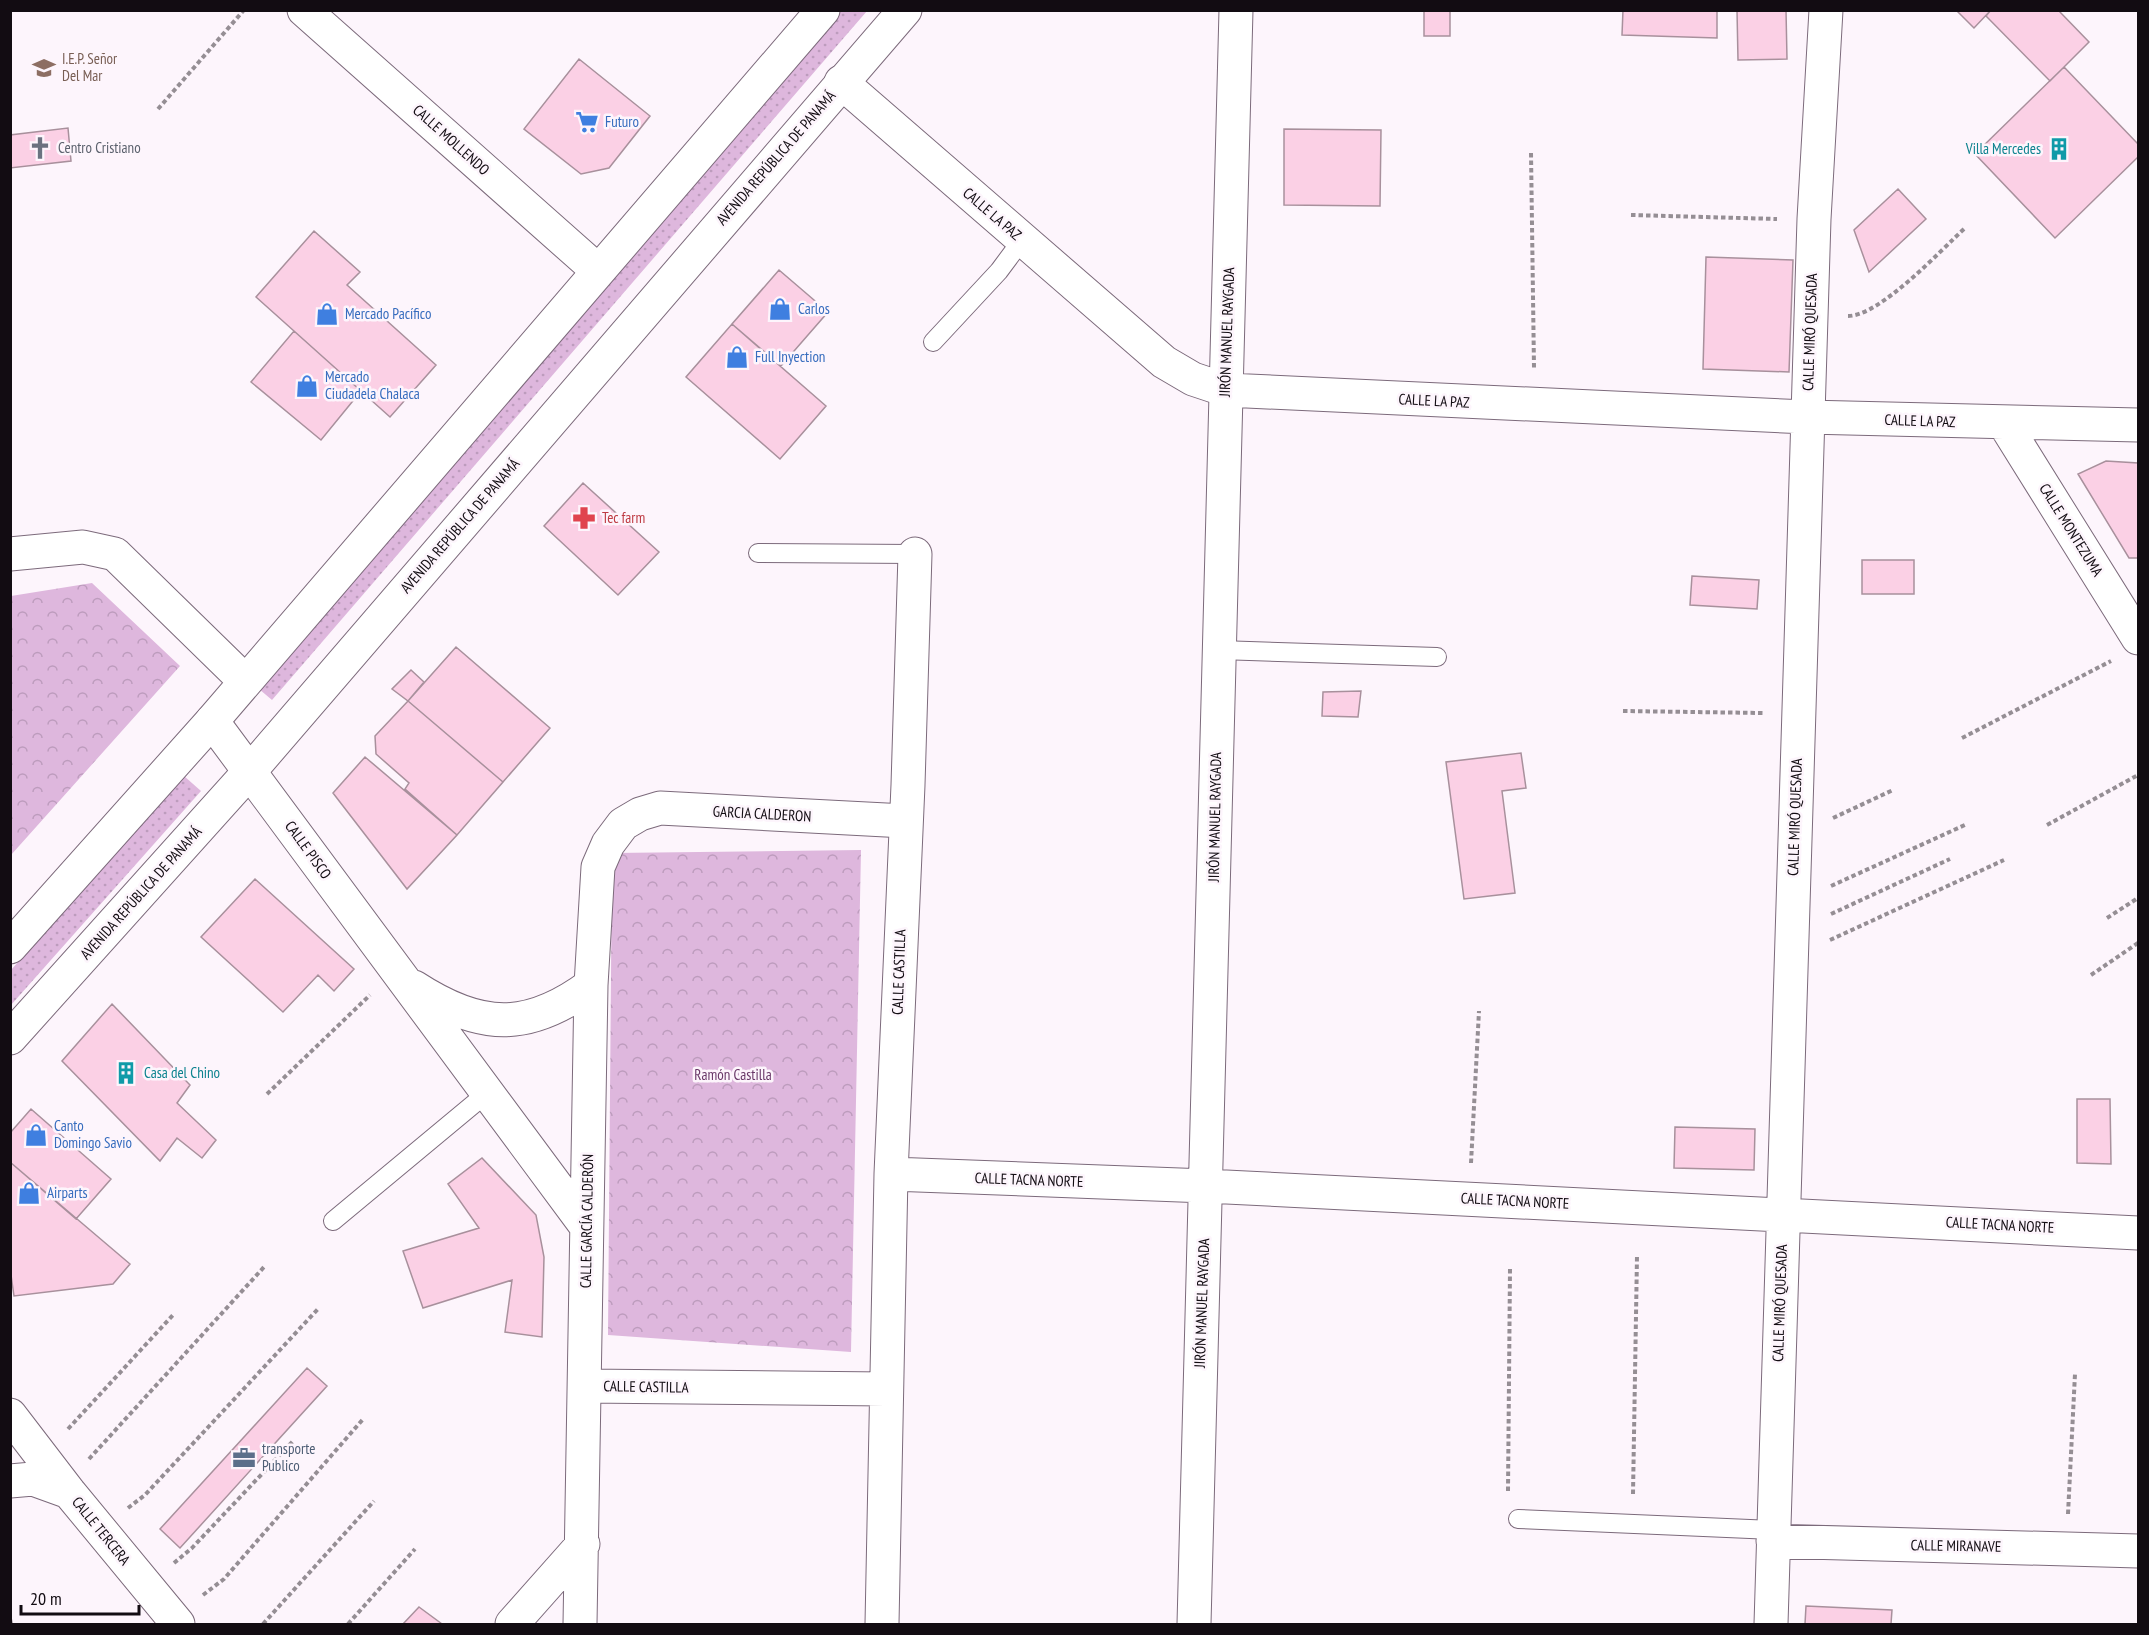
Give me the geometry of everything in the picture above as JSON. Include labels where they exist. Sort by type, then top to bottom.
[{"type":"street","name":"CALLE MOLLENDO","points":[[304,10],[597,270]]},
{"type":"street","points":[[10,947],[212,721],[597,270],[823,10]]},
{"type":"street","name":"AVENIDA REPÚBLICA DE PANAMÁ","points":[[10,1038],[250,771],[905,10]]},
{"type":"street","name":"JIRÓN MANUEL RAYGADA","points":[[1194,1624],[1236,10]]},
{"type":"street","name":"CALLE MIRÓ QUESADA","points":[[1771,1624],[1810,317],[1826,10]]},
{"type":"street","name":"CALLE LA PAZ","points":[[841,82],[1164,362],[1194,379],[1226,390],[1808,417],[2139,425]]},
{"type":"street","name":"CALLE MONTEZUMA","points":[[2004,423],[2128,648]]},
{"type":"street","points":[[10,554],[83,548],[99,549],[115,554],[245,681]]},
{"type":"street","name":"CALLE CASTILLA","points":[[882,1624],[891,1174],[915,554]]},
{"type":"street","name":"CALLE PISCO","points":[[212,721],[586,1226]]},
{"type":"street","name":"GARCIA CALDERON","points":[[623,824],[640,814],[660,808],[905,821]]},
{"type":"street","name":"CALLE GARCÍA CALDERÓN","points":[[580,1624],[591,985],[598,867],[608,844],[623,824]]},
{"type":"street","name":"CALLE PISCO","points":[[399,975],[440,1004],[471,1016],[503,1021],[535,1016],[555,1008],[591,985]]},
{"type":"street","name":"CALLE TACNA NORTE","points":[[891,1174],[1206,1186],[2139,1233]]},
{"type":"street","name":"CALLE CASTILLA","points":[[585,1386],[886,1389]]},
{"type":"street","name":"CALLE TERCERA","points":[[10,1415],[175,1621]]},
{"type":"street","name":"CALLE TERCERA","points":[[10,1481],[33,1479],[67,1489]]},
{"type":"street","name":"CALLE MIRANAVE","points":[[1773,1536],[2139,1551]]},
{"type":"street","points":[[512,1624],[583,1544]]},
{"type":"lane","points":[[933,342],[999,272],[1022,240]]},
{"type":"lane","points":[[758,554],[915,554]]},
{"type":"lane","points":[[1219,650],[1437,657]]},
{"type":"lane","points":[[333,1221],[487,1092]]},
{"type":"lane","points":[[1518,1519],[1633,1524],[1773,1536]]},
{"type":"path","points":[[158,109],[244,10]]},
{"type":"path","points":[[1531,153],[1535,405]]},
{"type":"path","points":[[1631,215],[1814,219]]},
{"type":"path","points":[[1810,317],[1858,316],[1880,305],[1965,228]]},
{"type":"path","points":[[1962,738],[2128,648]]},
{"type":"path","points":[[1623,711],[1798,714]]},
{"type":"path","points":[[2048,825],[2139,774]]},
{"type":"path","points":[[1795,836],[1893,790]]},
{"type":"path","points":[[1791,931],[1967,824]]},
{"type":"path","points":[[1791,931],[1950,859]]},
{"type":"path","points":[[1791,931],[2004,860]]},
{"type":"path","points":[[2108,918],[2139,898]]},
{"type":"path","points":[[2091,975],[2139,943]]},
{"type":"path","points":[[267,1094],[399,975]]},
{"type":"path","points":[[1469,1199],[1479,1011]]},
{"type":"path","points":[[1633,1524],[1636,1256]]},
{"type":"path","points":[[67,1489],[264,1267]]},
{"type":"path","points":[[1510,1269],[1508,1494],[1518,1519]]},
{"type":"path","points":[[101,1531],[145,1494],[318,1309]]},
{"type":"path","points":[[38,1450],[75,1425],[173,1315]]},
{"type":"path","points":[[2067,1549],[2075,1374]]},
{"type":"path","points":[[175,1621],[224,1579],[364,1418]]},
{"type":"path","points":[[145,1585],[192,1548],[293,1441]]},
{"type":"path","points":[[263,1624],[374,1501]]},
{"type":"path","points":[[348,1624],[415,1549]]},
{"type":"path","points":[[10,1619],[11,1624]]},
{"type":"green space","points":[[839,11],[867,11],[272,700],[252,683]]},
{"type":"green space","points":[[92,583],[180,666],[11,855],[11,596]]},
{"type":"green space","points":[[184,776],[201,791],[11,1005],[11,970]]},
{"type":"green space","name":"Ramón Castilla","points":[[861,850],[851,1352],[608,1335],[612,853]]},
{"type":"building","points":[[1424,10],[1450,10],[1450,36],[1424,36]]},
{"type":"building","points":[[1623,10],[1717,10],[1717,38],[1622,35]]},
{"type":"building","points":[[1737,10],[1786,10],[1787,59],[1738,60]]},
{"type":"building","points":[[1956,10],[1991,10],[1974,28]]},
{"type":"building","points":[[1991,10],[2058,10],[2089,42],[2050,81],[1986,16]]},
{"type":"building","name":"Futuro","points":[[579,59],[650,116],[609,168],[581,174],[524,129]]},
{"type":"building","name":"Villa Mercedes","points":[[2064,67],[2138,144],[2138,157],[2055,238],[1975,154]]},
{"type":"building","name":"Centro Cristiano","points":[[68,128],[71,161],[10,168],[10,135]]},
{"type":"building","points":[[1284,129],[1381,130],[1380,206],[1284,205]]},
{"type":"building","points":[[1898,189],[1926,219],[1869,272],[1854,230]]},
{"type":"building","name":"Mercado Pacífico","points":[[314,231],[360,272],[347,285],[436,365],[390,417],[256,297]]},
{"type":"building","points":[[1706,257],[1793,260],[1789,372],[1703,369]]},
{"type":"building","points":[[779,270],[828,312],[781,366],[732,324]]},
{"type":"building","points":[[732,324],[826,406],[780,459],[686,377]]},
{"type":"building","name":"Mercado Ciudadela Chalaca","points":[[294,331],[361,391],[321,440],[251,382]]},
{"type":"building","points":[[2106,461],[2138,463],[2138,558],[2129,558],[2078,474]]},
{"type":"building","points":[[583,483],[659,552],[618,595],[544,526]]},
{"type":"building","points":[[1862,560],[1914,560],[1914,594],[1862,594]]},
{"type":"building","points":[[1692,576],[1759,580],[1757,609],[1690,605]]},
{"type":"building","points":[[456,647],[550,728],[503,782],[408,701]]},
{"type":"building","points":[[411,670],[424,682],[408,701],[392,689]]},
{"type":"building","points":[[1361,691],[1358,717],[1322,716],[1323,692]]},
{"type":"building","points":[[408,701],[503,782],[457,835],[405,789],[409,783],[376,754],[375,736]]},
{"type":"building","points":[[1521,753],[1526,788],[1502,791],[1515,893],[1464,899],[1446,762]]},
{"type":"building","points":[[365,757],[457,835],[407,889],[333,793]]},
{"type":"building","points":[[255,879],[354,969],[334,991],[318,975],[283,1012],[201,937]]},
{"type":"building","name":"Casa del Chino","points":[[112,1004],[190,1085],[177,1103],[216,1140],[202,1158],[177,1138],[160,1161],[62,1061]]},
{"type":"building","points":[[2077,1099],[2110,1099],[2111,1164],[2077,1163]]},
{"type":"building","points":[[31,1109],[111,1179],[76,1219],[10,1162],[10,1133]]},
{"type":"building","points":[[1675,1127],[1755,1129],[1754,1170],[1674,1168]]},
{"type":"building","points":[[482,1158],[536,1215],[544,1257],[542,1337],[505,1332],[512,1280],[423,1308],[403,1251],[479,1228],[448,1184]]},
{"type":"building","points":[[10,1162],[130,1264],[113,1284],[14,1296],[10,1268]]},
{"type":"building","name":"transporte Publico","points":[[307,1368],[327,1386],[180,1548],[160,1529]]},
{"type":"building","points":[[1806,1606],[1892,1610],[1891,1624],[1805,1624]]},
{"type":"building","points":[[419,1607],[442,1624],[403,1624]]},
{"type":"place","name":"I.E.P. Señor Del Mar","points":[[44,68]]},
{"type":"place","name":"Futuro","points":[[587,122]]},
{"type":"place","name":"Centro Cristiano","points":[[40,148]]},
{"type":"place","name":"Villa Mercedes","points":[[2059,149]]},
{"type":"place","name":"Carlos","points":[[780,309]]},
{"type":"place","name":"Mercado Pacífico","points":[[327,314]]},
{"type":"place","name":"Full Inyection","points":[[737,357]]},
{"type":"place","name":"Mercado Ciudadela Chalaca","points":[[307,386]]},
{"type":"place","name":"Tec farm","points":[[584,518]]},
{"type":"place","name":"Casa del Chino","points":[[126,1073]]},
{"type":"place","name":"Canto Domingo Savio","points":[[36,1135]]},
{"type":"place","name":"Airparts","points":[[29,1193]]},
{"type":"place","name":"transporte Publico","points":[[244,1458]]}]
